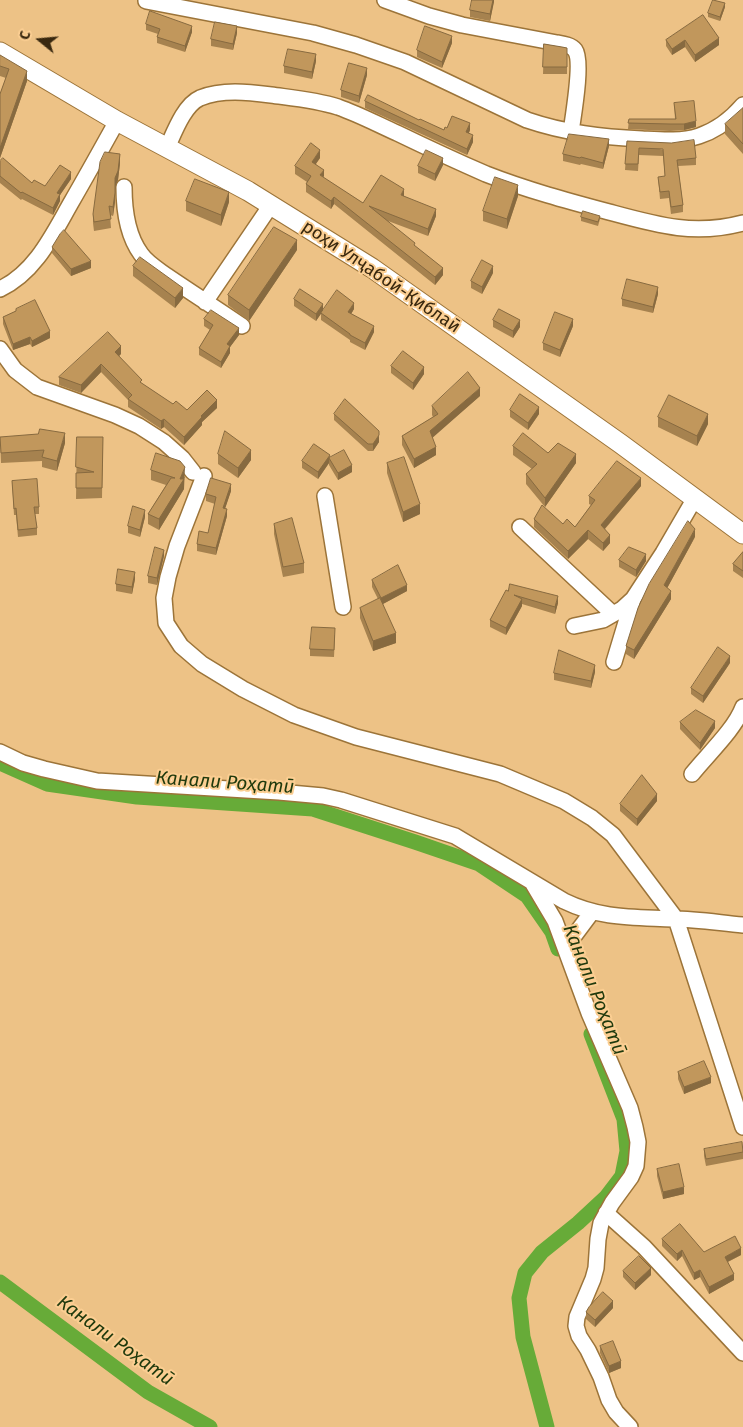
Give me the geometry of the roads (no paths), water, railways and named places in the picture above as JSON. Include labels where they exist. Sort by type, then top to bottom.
[{"type":"street","points":[[385,0],[429,16],[462,25],[567,45],[574,49],[578,71],[571,132]]},
{"type":"street","points":[[146,1],[295,30],[356,45],[405,62],[548,128],[607,137],[668,140],[698,136],[716,129],[743,105]]},
{"type":"street","name":"роҳи Улҷабой-Қиблаӣ","points":[[0,52],[117,121],[248,191],[372,268],[525,375],[743,534]]},
{"type":"street","points":[[167,148],[182,116],[191,104],[198,99],[226,92],[254,93],[303,99],[338,107],[363,117],[445,156],[534,192],[648,223],[686,229],[714,229],[743,223]]},
{"type":"street","points":[[0,289],[20,277],[37,258],[84,181],[117,121]]},
{"type":"street","points":[[124,187],[124,206],[128,225],[141,254],[156,268],[242,326]]},
{"type":"street","points":[[205,302],[271,205]]},
{"type":"street","points":[[0,349],[15,370],[37,387],[115,415],[139,426],[164,442],[198,474],[168,577],[164,598],[166,623],[180,646],[202,664],[243,690],[294,715],[356,737],[500,774],[564,801],[592,818],[613,835],[676,919],[743,1127]]},
{"type":"street","points":[[325,496],[343,607]]},
{"type":"street","points":[[574,626],[603,620],[622,609],[633,599],[663,553],[695,498]]},
{"type":"street","points":[[520,527],[613,614]]},
{"type":"street","points":[[614,662],[633,599]]},
{"type":"street","points":[[692,774],[729,730],[743,707]]},
{"type":"street","points":[[0,752],[23,763],[97,781],[324,796],[455,836],[570,904],[592,912],[619,917],[676,919],[743,926]]},
{"type":"street","points":[[530,881],[555,921],[589,1013],[630,1108],[638,1142],[636,1166],[631,1177],[601,1223],[596,1268],[580,1308],[576,1326],[609,1400],[616,1412],[630,1427]]},
{"type":"street","points":[[565,948],[592,912]]},
{"type":"street","points":[[606,1213],[644,1247],[743,1353]]},
{"type":"waterway","name":"Канали Роҳатӣ","points":[[0,763],[47,784],[137,797],[313,809],[415,842],[479,864],[527,896],[552,932],[558,949]]},
{"type":"waterway","name":"Канали Роҳатӣ","points":[[547,1427],[523,1337],[519,1298],[525,1273],[542,1252],[606,1197],[622,1176],[627,1151],[624,1119],[591,1034]]},
{"type":"waterway","name":"Канали Роҳатӣ","points":[[0,1282],[148,1392],[210,1427]]}]
